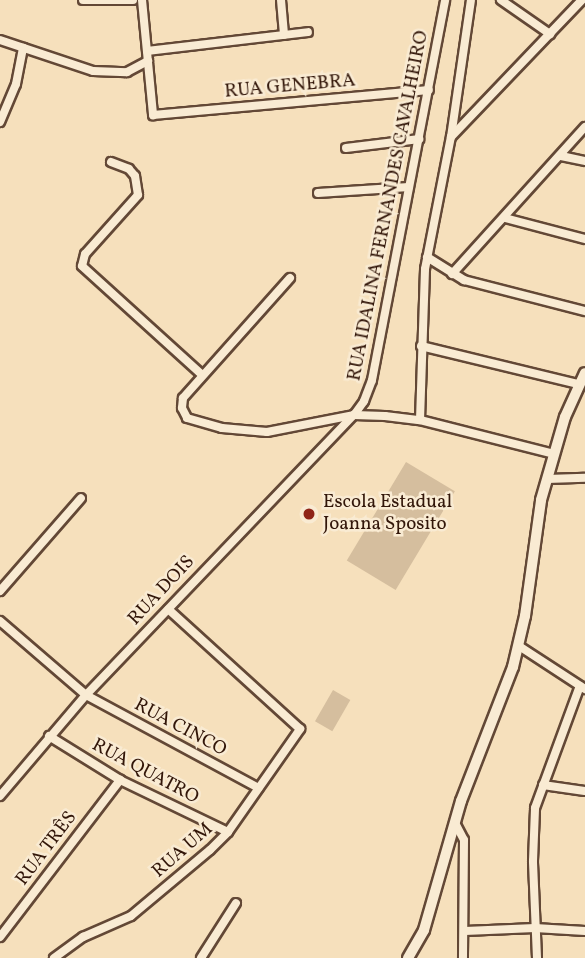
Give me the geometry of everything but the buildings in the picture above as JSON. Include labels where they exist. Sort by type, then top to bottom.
[{"type":"street","points":[[83,0],[133,0]]},
{"type":"street","points":[[0,40],[80,68],[108,73],[127,72],[148,61],[142,0]]},
{"type":"street","points":[[281,0],[284,35]]},
{"type":"street","name":"RUA IDALINA FERNANDES CAVALHEIRO","points":[[354,415],[364,401],[372,380],[445,0]]},
{"type":"street","points":[[420,420],[421,346],[427,257],[451,137],[471,0]]},
{"type":"street","points":[[500,0],[550,34]]},
{"type":"street","points":[[451,137],[582,0]]},
{"type":"street","points":[[147,51],[308,32]]},
{"type":"street","points":[[0,122],[16,84],[23,48]]},
{"type":"street","name":"RUA GENEBRA","points":[[148,61],[153,115],[429,90]]},
{"type":"street","points":[[452,274],[585,127]]},
{"type":"street","points":[[346,148],[419,139]]},
{"type":"street","points":[[561,156],[585,161]]},
{"type":"street","points":[[111,162],[133,173],[138,185],[138,195],[85,254],[82,266],[202,375]]},
{"type":"street","points":[[318,194],[409,187]]},
{"type":"street","points":[[505,218],[585,239]]},
{"type":"street","points":[[427,257],[452,274],[485,286],[585,311]]},
{"type":"street","points":[[290,278],[183,398],[182,408],[187,418],[199,423],[267,432],[354,415],[420,420],[554,454]]},
{"type":"street","points":[[421,346],[578,384]]},
{"type":"street","points":[[411,955],[437,888],[454,823],[519,646],[538,515],[554,454],[578,384],[585,373]]},
{"type":"street","name":"RUA DOIS","points":[[0,796],[86,695],[354,415]]},
{"type":"street","points":[[547,479],[585,478]]},
{"type":"street","points":[[0,591],[81,498]]},
{"type":"street","name":"RUA UM","points":[[54,958],[83,937],[131,916],[228,832],[300,729],[168,609]]},
{"type":"street","name":"RUA CINCO","points":[[0,621],[86,695],[259,788]]},
{"type":"street","points":[[519,646],[583,687],[535,808],[533,835],[537,958]]},
{"type":"street","name":"RUA QUATRO","points":[[49,736],[120,780],[228,832]]},
{"type":"street","name":"RUA TRÊS","points":[[0,937],[120,780]]},
{"type":"street","points":[[543,785],[585,791]]},
{"type":"street","points":[[454,823],[464,840],[463,958]]},
{"type":"street","points":[[201,958],[236,903]]},
{"type":"street","points":[[465,931],[535,928],[585,931]]},
{"type":"shaded area","points":[[406,462],[455,491],[396,590],[347,561]]},
{"type":"shaded area","points":[[333,690],[350,700],[332,731],[315,721]]},
{"type":"place","name":"Escola Estadual Joanna Sposito","points":[[309,514]]}]
